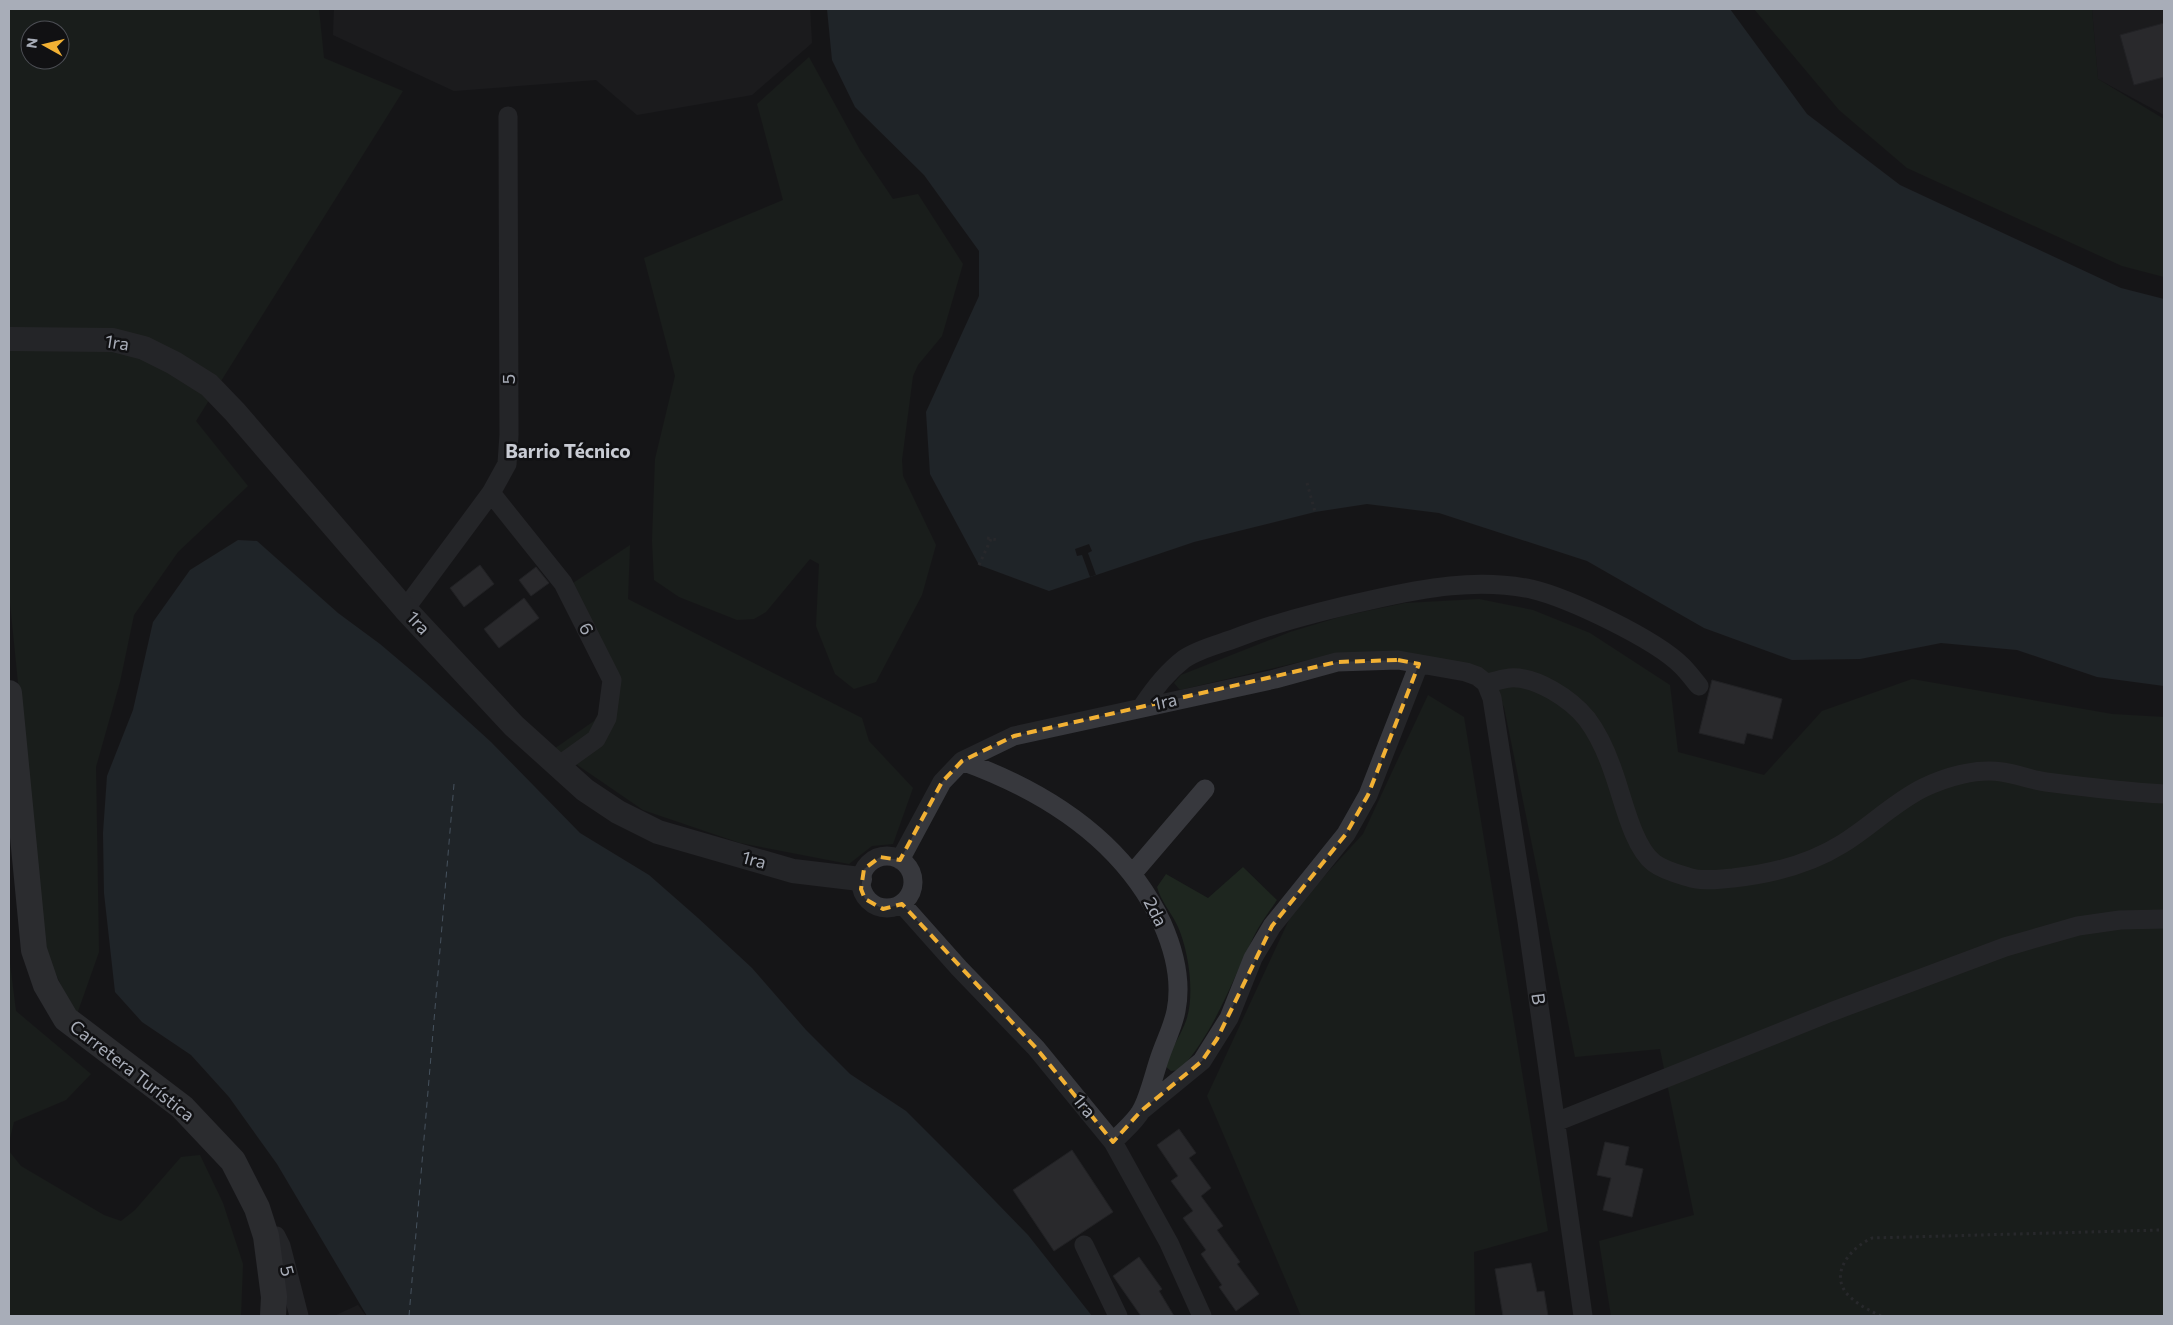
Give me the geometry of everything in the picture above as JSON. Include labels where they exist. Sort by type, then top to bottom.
[{"type":"main road","name":"Carretera Turística","points":[[9,693],[34,950],[46,985],[66,1019],[182,1107],[233,1161],[257,1208],[266,1236],[274,1297],[273,1316]]},
{"type":"street","name":"5","points":[[405,609],[491,493],[507,464],[510,435],[508,116]]},
{"type":"street","name":"1ra","points":[[9,339],[113,340],[144,348],[174,363],[209,386],[235,412],[405,609],[514,726],[557,767],[593,796],[618,812],[658,832],[793,871],[860,879]]},
{"type":"street","name":"6","points":[[491,493],[562,583],[612,680],[607,718],[596,739],[557,767]]},
{"type":"street","points":[[1142,707],[1155,688],[1184,659],[1219,644],[1270,625],[1326,609],[1414,590],[1454,585],[1496,585],[1532,590],[1567,602],[1611,622],[1654,645],[1682,665],[1699,686]]},
{"type":"street","name":"1ra","points":[[900,860],[942,782],[962,761],[1014,736],[1275,679],[1337,662],[1398,660],[1466,672],[1477,676],[1486,683]]},
{"type":"street","points":[[1141,1111],[1202,1061],[1229,1018],[1254,958],[1272,926],[1346,834],[1371,787],[1419,664]]},
{"type":"street","points":[[1486,683],[1512,678],[1540,684],[1568,700],[1587,720],[1600,741],[1614,774],[1626,816],[1643,848],[1654,863],[1691,879],[1748,876],[1813,860],[1843,844],[1886,812],[1922,789],[1945,779],[1978,771],[2002,772],[2033,781],[2123,792],[2164,794]]},
{"type":"street","name":"B","points":[[1486,683],[1492,698],[1556,1122],[1583,1316]]},
{"type":"street","name":"2da","points":[[962,761],[995,773],[1024,787],[1054,805],[1096,837],[1133,873],[1152,902],[1170,941],[1177,972],[1176,1011],[1141,1111],[1113,1142]]},
{"type":"street","points":[[1133,873],[1205,790]]},
{"type":"street","points":[[880,856],[891,856],[900,860],[908,867],[912,881],[909,896],[902,904],[888,909],[873,905],[865,899],[861,889],[860,879],[864,869],[871,861],[880,856]]},
{"type":"street","name":"1ra","points":[[902,904],[1036,1048],[1113,1142],[1169,1243],[1202,1316]]},
{"type":"street","points":[[1556,1122],[1831,1012],[2005,947],[2078,926],[2120,920],[2164,918]]},
{"type":"street","name":"5","points":[[266,1236],[276,1236],[281,1246],[299,1316]]},
{"type":"street","points":[[1084,1245],[1118,1316]]},
{"type":"path","points":[[1307,483],[1315,512]]},
{"type":"path","points":[[979,565],[989,538],[998,540]]},
{"type":"path","points":[[1881,1316],[1849,1296],[1842,1282],[1842,1270],[1850,1252],[1860,1243],[1872,1238],[2161,1230]]},
{"type":"highlighted area","points":[[1398,660],[1419,664],[1368,795],[1346,834],[1272,926],[1217,1039],[1202,1061],[1141,1111],[1113,1142],[1036,1048],[902,904],[883,909],[865,899],[861,889],[864,869],[880,857],[900,860],[942,782],[962,761],[1014,736],[1337,662]]},
{"type":"shaded area","points":[[9,9],[319,9],[324,58],[403,91],[196,421],[248,486],[178,552],[134,615],[120,682],[96,767],[99,952],[76,1017],[45,951],[9,593]]},
{"type":"shaded area","points":[[334,9],[810,9],[812,43],[752,95],[637,115],[596,80],[454,91],[333,35]]},
{"type":"shaded area","points":[[827,9],[1730,9],[1807,114],[1900,185],[2121,288],[2164,299],[2164,686],[2097,677],[2017,650],[1941,643],[1860,659],[1792,660],[1704,628],[1587,561],[1439,513],[1367,504],[1315,512],[1194,542],[1049,591],[979,565],[930,474],[926,412],[979,296],[979,251],[924,175],[855,107],[832,60]]},
{"type":"shaded area","points":[[1754,9],[2092,9],[2098,79],[2164,119],[2164,277],[2122,266],[1907,168],[1839,110]]},
{"type":"shaded area","points":[[2092,9],[2164,9],[2164,115],[2098,79]]},
{"type":"shaded area","points":[[809,57],[860,150],[893,199],[918,194],[963,264],[942,336],[918,365],[913,376],[902,460],[903,476],[936,545],[922,595],[876,682],[854,689],[835,674],[816,626],[819,564],[810,559],[766,612],[754,619],[737,620],[679,597],[654,580],[652,541],[655,459],[675,376],[644,258],[783,200],[757,104]]},
{"type":"shaded area","points":[[238,540],[257,541],[338,613],[380,644],[426,683],[491,742],[580,833],[649,875],[698,918],[752,968],[806,1030],[850,1074],[906,1111],[963,1168],[1028,1235],[1092,1316],[367,1316],[277,1164],[229,1097],[191,1055],[142,1022],[115,992],[104,893],[103,833],[107,776],[133,710],[153,622],[190,570]]},
{"type":"shaded area","points":[[630,545],[628,599],[862,718],[869,741],[913,788],[893,844],[872,846],[849,864],[740,843],[643,810],[554,749],[594,721],[621,678],[567,587]]},
{"type":"shaded area","points":[[1479,599],[1533,610],[1590,633],[1670,685],[1678,752],[1764,775],[1822,711],[1912,679],[2112,714],[2164,717],[2164,1316],[1611,1316],[1599,1241],[1694,1215],[1660,1049],[1575,1057],[1504,707],[1481,668],[1410,653],[1382,651],[1321,657],[1180,690],[1174,683],[1181,675],[1290,632],[1343,616],[1405,603]]},
{"type":"shaded area","points":[[1428,695],[1464,717],[1548,1231],[1474,1252],[1475,1316],[1301,1316],[1207,1096],[1294,909],[1363,834]]},
{"type":"shaded area","points":[[1243,867],[1277,900],[1256,932],[1213,1023],[1180,1070],[1171,1071],[1165,1066],[1189,1011],[1190,974],[1182,937],[1157,887],[1166,874],[1208,898]]},
{"type":"shaded area","points":[[9,956],[16,1011],[91,1074],[66,1100],[14,1122],[9,1142]]},
{"type":"shaded area","points":[[9,1151],[21,1166],[104,1215],[121,1221],[135,1210],[181,1157],[200,1155],[223,1203],[243,1264],[241,1316],[9,1316]]},
{"type":"shaded area","points":[[358,1305],[366,1316],[334,1316]]},
{"type":"pier","points":[[1089,544],[1092,551],[1088,553],[1096,575],[1090,577],[1082,555],[1077,556],[1075,549]]},
{"type":"building","points":[[2164,23],[2164,77],[2134,85],[2120,35]]},
{"type":"building","points":[[480,565],[494,584],[464,607],[450,588]]},
{"type":"building","points":[[536,567],[549,583],[531,596],[519,580]]},
{"type":"building","points":[[524,598],[539,618],[499,648],[484,629]]},
{"type":"building","points":[[1712,680],[1782,699],[1772,739],[1747,733],[1744,744],[1699,733]]},
{"type":"building","points":[[1179,1129],[1196,1153],[1189,1158],[1211,1188],[1201,1196],[1223,1226],[1217,1230],[1240,1262],[1237,1264],[1259,1294],[1236,1311],[1219,1287],[1222,1285],[1201,1254],[1206,1250],[1183,1218],[1193,1211],[1171,1181],[1178,1176],[1157,1145]]},
{"type":"building","points":[[1605,1142],[1629,1147],[1625,1165],[1643,1169],[1632,1217],[1603,1210],[1611,1178],[1597,1175]]},
{"type":"building","points":[[1072,1150],[1113,1212],[1054,1251],[1013,1190]]},
{"type":"building","points":[[1139,1257],[1162,1289],[1159,1291],[1174,1316],[1141,1316],[1113,1276]]},
{"type":"building","points":[[1531,1263],[1537,1292],[1544,1291],[1548,1316],[1503,1316],[1495,1269]]},
{"type":"ferry route","points":[[409,1316],[454,784]]},
{"type":"district","name":"Barrio Técnico","points":[[568,451]]}]
